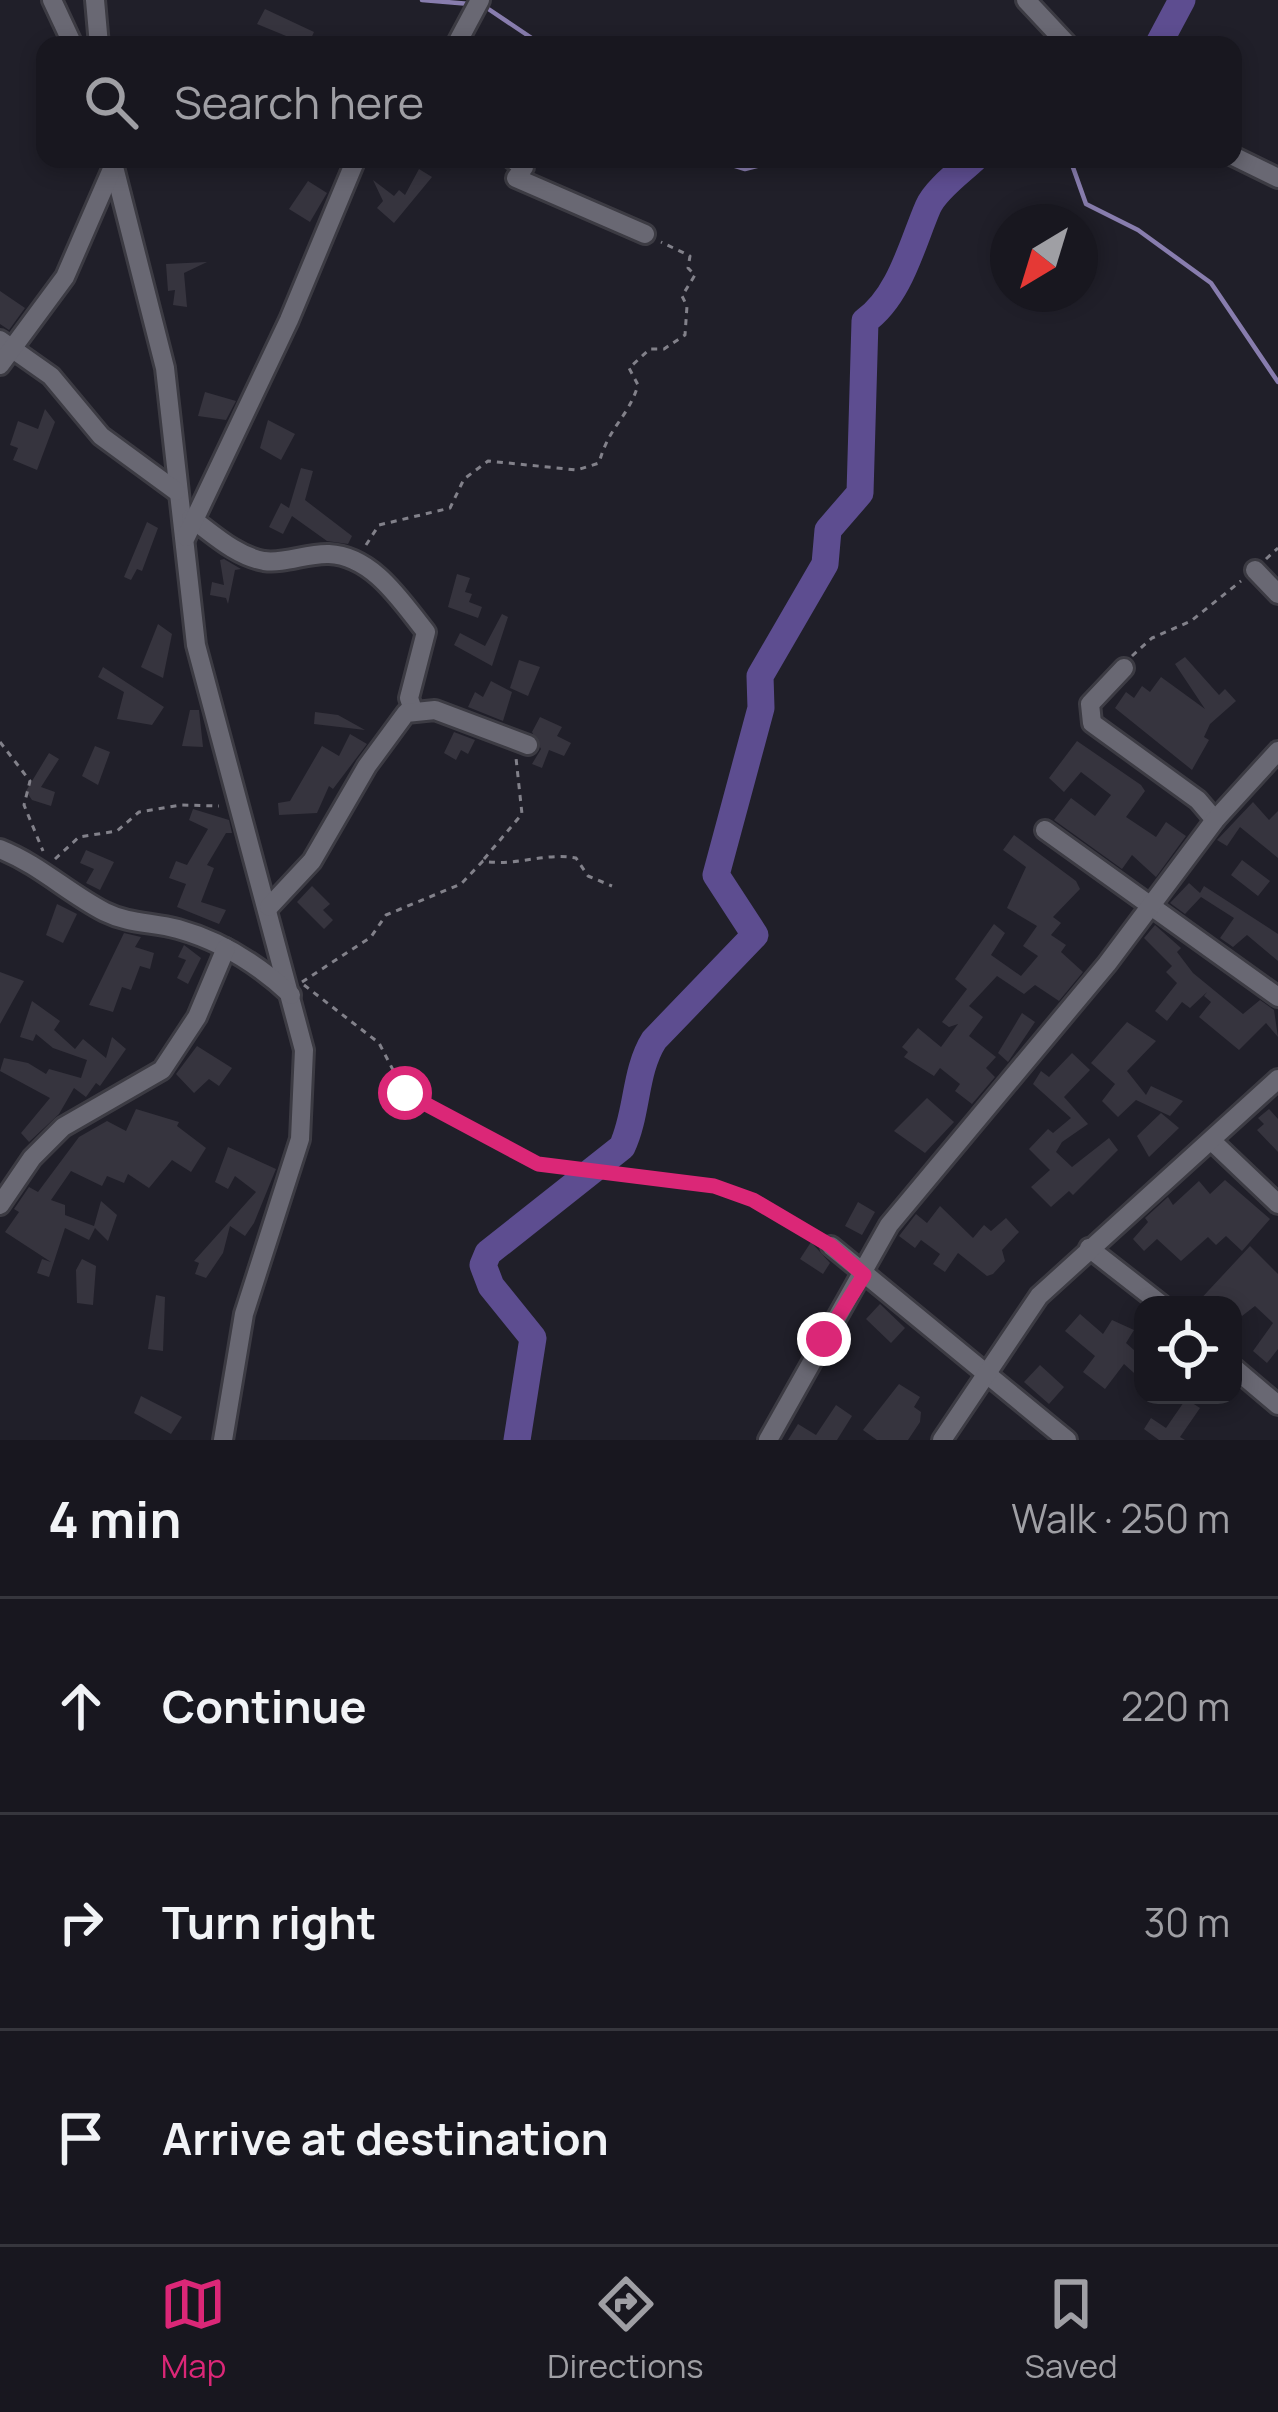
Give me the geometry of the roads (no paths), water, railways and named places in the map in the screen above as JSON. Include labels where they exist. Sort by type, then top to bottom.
[{"type":"street","points":[[52,0],[69,36]]},
{"type":"street","points":[[95,0],[98,36]]},
{"type":"street","points":[[461,36],[480,0]]},
{"type":"street","points":[[1026,0],[1060,36]]},
{"type":"street","points":[[1242,160],[1278,178]]},
{"type":"street","points":[[111,168],[65,277],[4,351],[51,376],[83,421],[176,491]]},
{"type":"street","points":[[115,168],[165,368],[196,645],[295,989],[304,1049],[300,1138],[244,1314],[223,1440]]},
{"type":"street","points":[[185,542],[191,518],[290,320],[352,168]]},
{"type":"street","points":[[523,168],[516,178],[535,189],[645,234]]},
{"type":"street","points":[[191,518],[230,547],[268,562],[331,554],[356,562],[409,603],[411,617],[427,632],[410,698],[413,710]]},
{"type":"street","points":[[1256,570],[1278,594]]},
{"type":"street","points":[[1124,668],[1090,704],[1092,723],[1198,800],[1215,820]]},
{"type":"street","points":[[269,907],[312,861],[400,718],[413,710],[450,714],[528,746]]},
{"type":"street","points":[[768,1440],[889,1226],[1150,909],[1215,820],[1278,751]]},
{"type":"street","points":[[1045,830],[1278,997]]},
{"type":"street","points":[[0,849],[52,874],[108,914],[177,928],[226,948],[295,989]]},
{"type":"street","points":[[0,1205],[7,1176],[62,1127],[162,1070],[197,1018],[226,948]]},
{"type":"street","points":[[942,1440],[982,1373],[1039,1296],[1214,1143],[1278,1079]]},
{"type":"street","points":[[1214,1143],[1278,1204]]},
{"type":"street","points":[[831,1246],[1067,1440]]},
{"type":"street","points":[[1089,1248],[1150,1296]]},
{"type":"street","points":[[1242,1374],[1278,1405]]},
{"type":"waterway","points":[[422,0],[470,4]]},
{"type":"waterway","points":[[1163,36],[1182,0]]},
{"type":"waterway","points":[[481,4],[529,36]]},
{"type":"waterway","points":[[742,168],[749,168]]},
{"type":"waterway","points":[[517,1440],[533,1338],[491,1286],[483,1265],[488,1253],[622,1147],[654,1040],[755,935],[716,875],[761,708],[760,676],[825,564],[828,530],[860,493],[865,321],[896,284],[931,201],[964,168]]},
{"type":"waterway","points":[[1073,168],[1086,204],[1138,230],[1211,283],[1278,382]]}]
